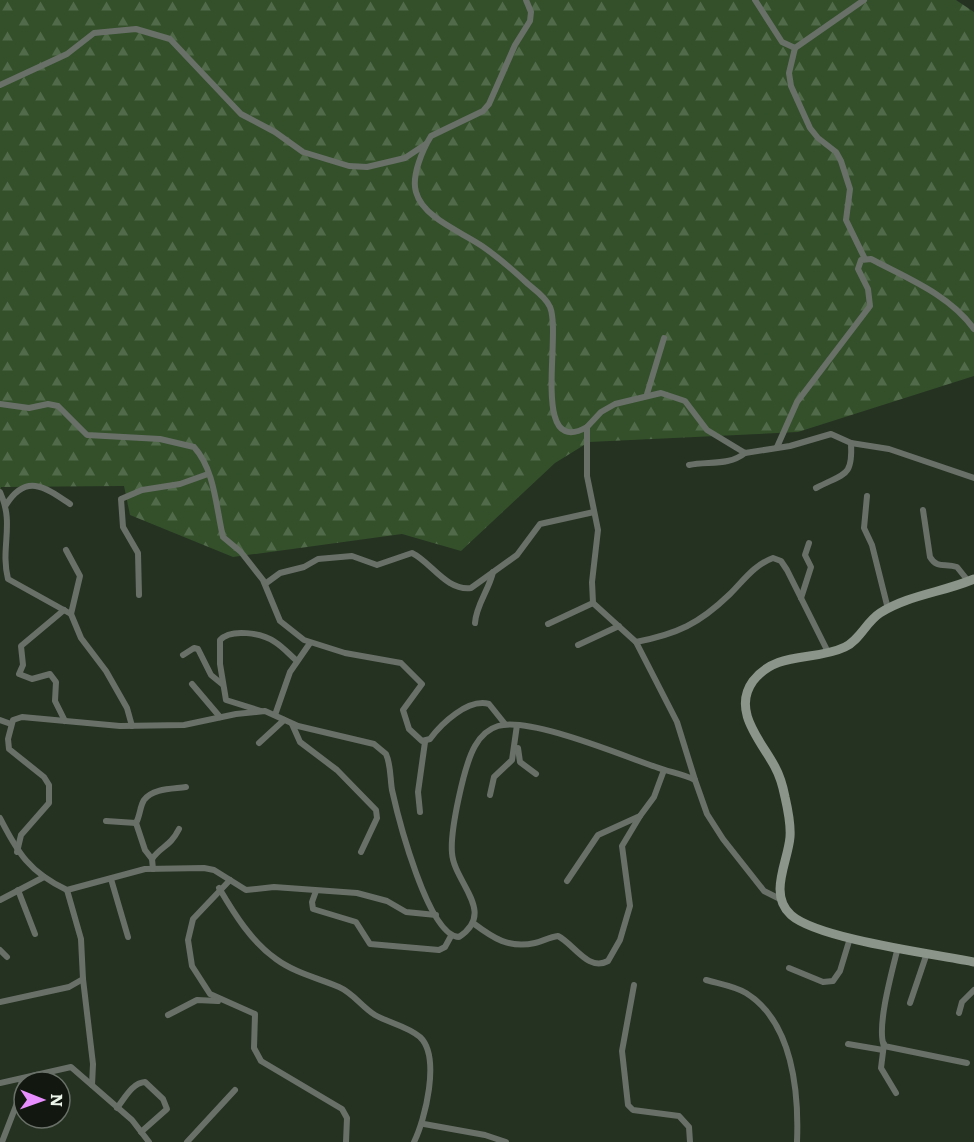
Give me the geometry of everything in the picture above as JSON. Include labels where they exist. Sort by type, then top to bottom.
[{"type":"main road","points":[[971,581],[888,609],[871,620],[846,647],[795,657],[772,665],[753,681],[748,690],[746,712],[749,723],[777,770],[789,812],[790,837],[781,878],[780,899],[791,915],[800,921],[850,938],[974,962]]},
{"type":"street","points":[[526,0],[531,12],[530,21],[515,45],[489,104],[483,111],[431,136],[416,178],[418,197],[440,221],[481,245],[507,265],[550,307],[554,364],[552,410],[557,426],[564,433],[574,434],[587,427],[601,412],[615,404],[647,394],[661,393],[680,397],[707,430],[745,453]]},
{"type":"street","points":[[755,0],[782,42],[795,48]]},
{"type":"street","points":[[864,0],[795,48],[789,73],[791,86],[810,128],[818,138],[836,152],[841,161],[850,189],[846,220],[864,259]]},
{"type":"street","points":[[0,85],[67,54],[94,33],[136,29],[170,39],[241,114],[275,132],[303,152],[349,166],[367,167],[405,158],[427,144]]},
{"type":"street","points":[[777,447],[797,402],[870,306],[868,289],[858,269],[859,263],[864,259],[871,259],[936,294],[958,310],[974,329]]},
{"type":"street","points":[[647,394],[664,338]]},
{"type":"street","points":[[0,404],[29,408],[48,404],[58,406],[87,435],[109,435],[189,444],[199,453],[208,474],[219,507],[222,537],[241,552],[265,584],[280,621],[310,643],[405,664],[422,684],[404,706],[403,713],[411,733],[418,740],[425,742],[430,739],[440,725],[476,703],[489,704],[505,724]]},
{"type":"street","points":[[587,427],[588,476],[598,541],[592,582],[593,603],[636,642],[677,722],[707,814],[723,839],[764,891],[780,899]]},
{"type":"street","points":[[689,465],[712,461],[730,462],[745,453],[800,443],[826,434],[851,443],[889,449],[974,478]]},
{"type":"street","points":[[816,488],[849,471],[852,463],[851,443]]},
{"type":"street","points":[[140,595],[138,548],[123,527],[121,499],[142,490],[180,484],[208,474]]},
{"type":"street","points":[[6,505],[17,490],[34,485],[49,490],[70,504]]},
{"type":"street","points":[[0,492],[6,505],[9,521],[4,548],[8,579],[71,614],[81,638],[106,671],[127,708],[132,726]]},
{"type":"street","points":[[867,496],[864,528],[872,545],[888,609]]},
{"type":"street","points":[[923,510],[930,557],[933,563],[938,566],[957,567],[971,581]]},
{"type":"street","points":[[265,584],[280,573],[304,567],[318,559],[352,556],[377,565],[408,552],[416,554],[434,572],[462,589],[471,588],[517,555],[540,524],[594,512]]},
{"type":"street","points":[[801,598],[811,567],[805,555],[809,543]]},
{"type":"street","points":[[66,550],[79,573],[80,580],[71,614]]},
{"type":"street","points":[[636,642],[667,636],[692,625],[730,593],[754,568],[773,558],[781,561],[828,652]]},
{"type":"street","points":[[475,623],[476,611],[486,593],[493,572]]},
{"type":"street","points":[[548,624],[593,603]]},
{"type":"street","points":[[64,609],[21,646],[23,665],[19,674],[32,680],[50,674],[56,682],[55,701],[65,720]]},
{"type":"street","points":[[578,645],[618,626]]},
{"type":"street","points":[[297,661],[271,640],[242,633],[224,636],[219,644],[222,684],[226,700],[275,715],[292,724],[374,744],[386,754],[413,868],[436,915],[451,936],[459,937],[473,923],[474,905],[452,854],[459,797],[476,744],[490,729],[505,724],[555,733],[695,780]]},
{"type":"street","points":[[275,715],[290,672],[310,643]]},
{"type":"street","points":[[183,655],[194,648],[198,649],[211,675],[222,684]]},
{"type":"street","points":[[192,684],[220,717]]},
{"type":"street","points":[[17,852],[21,835],[49,803],[49,785],[44,777],[9,749],[13,720],[22,717],[132,726],[190,724],[262,711]]},
{"type":"street","points":[[0,720],[11,724]]},
{"type":"street","points":[[259,743],[284,720]]},
{"type":"street","points":[[292,724],[300,742],[337,770],[376,810],[377,818],[361,852]]},
{"type":"street","points":[[490,795],[494,777],[512,760],[517,725]]},
{"type":"street","points":[[515,741],[520,762],[536,774]]},
{"type":"street","points":[[420,812],[418,792],[425,742]]},
{"type":"street","points":[[473,923],[492,937],[509,945],[528,944],[558,936],[591,962],[600,964],[608,961],[620,940],[630,906],[622,846],[654,797],[664,770]]},
{"type":"street","points":[[153,869],[152,859],[145,850],[136,823],[143,802],[159,790],[186,787]]},
{"type":"street","points":[[567,881],[598,835],[640,816]]},
{"type":"street","points":[[0,818],[17,852],[44,877],[67,890],[138,870],[209,868],[252,890],[274,887],[365,894],[387,901],[406,912],[436,915]]},
{"type":"street","points":[[106,821],[136,823]]},
{"type":"street","points":[[152,859],[171,844],[179,830]]},
{"type":"street","points":[[0,900],[44,877]]},
{"type":"street","points":[[111,879],[128,937]]},
{"type":"street","points":[[230,880],[219,888],[196,914],[189,933],[192,966],[206,991],[222,1001],[255,1014],[254,1048],[261,1061],[342,1108],[347,1118],[346,1142]]},
{"type":"street","points":[[219,888],[240,922],[278,960],[345,990],[376,1016],[407,1029],[422,1039],[430,1067],[424,1124],[414,1142]]},
{"type":"street","points":[[18,890],[35,934]]},
{"type":"street","points":[[67,890],[81,939],[83,979],[93,1064],[92,1085]]},
{"type":"street","points":[[316,891],[312,902],[313,909],[356,922],[370,944],[440,950],[445,947],[451,936]]},
{"type":"street","points":[[789,968],[823,982],[833,981],[840,971],[850,938]]},
{"type":"street","points":[[896,1093],[881,1068],[887,991],[898,947]]},
{"type":"street","points":[[0,950],[7,957]]},
{"type":"street","points":[[910,1003],[927,953]]},
{"type":"street","points":[[0,1002],[69,987],[83,979]]},
{"type":"street","points":[[706,980],[734,987],[759,1004],[783,1042],[793,1068],[797,1142]]},
{"type":"street","points":[[634,985],[622,1051],[628,1105],[633,1110],[679,1116],[689,1127],[690,1142]]},
{"type":"street","points":[[959,1013],[962,1002],[974,990]]},
{"type":"street","points":[[201,1000],[206,991]]},
{"type":"street","points":[[168,1015],[194,1001],[222,1001]]},
{"type":"street","points":[[848,1044],[883,1047],[967,1063]]},
{"type":"street","points":[[59,1070],[71,1067],[117,1108],[149,1142]]},
{"type":"street","points":[[117,1108],[133,1087],[141,1082],[145,1082],[163,1099],[167,1109],[141,1132]]},
{"type":"street","points":[[187,1142],[235,1090]]},
{"type":"street","points":[[2,1142],[12,1116]]},
{"type":"street","points":[[424,1124],[485,1135],[506,1142]]},
{"type":"green space","points":[[0,0],[956,0],[974,12],[974,376],[798,432],[589,442],[555,463],[461,551],[402,534],[233,557],[130,515],[124,486],[1,487],[0,497]]}]
